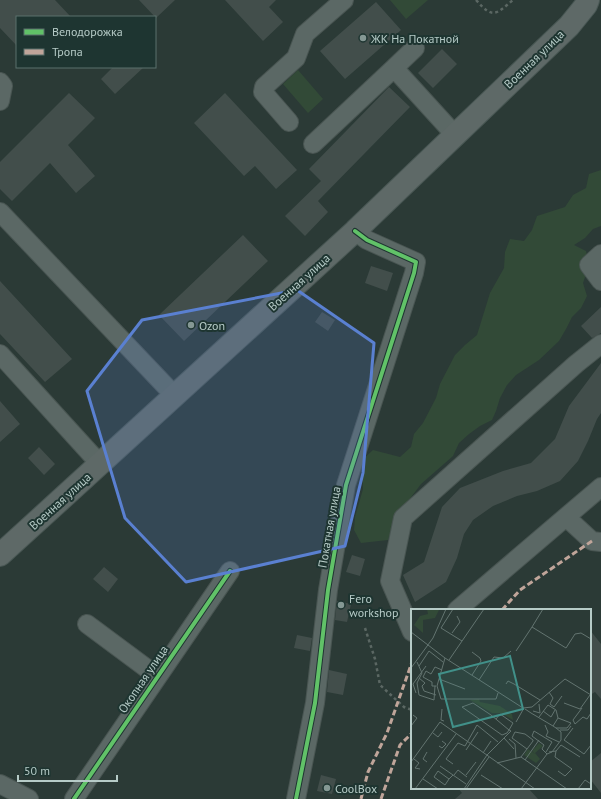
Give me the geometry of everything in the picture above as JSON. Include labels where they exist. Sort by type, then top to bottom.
[{"type":"main road","name":"Военная улица","points":[[0,555],[355,231],[569,26],[586,5],[588,0]]},
{"type":"street","points":[[290,122],[263,92],[264,87],[296,58],[305,34],[344,0]]},
{"type":"street","points":[[314,144],[415,48]]},
{"type":"street","points":[[394,68],[455,135]]},
{"type":"street","points":[[0,82],[3,86],[0,101]]},
{"type":"street","points":[[0,212],[175,396]]},
{"type":"street","name":"Покатная улица","points":[[296,799],[315,702],[328,590],[346,485],[414,273],[416,262],[367,240],[355,231]]},
{"type":"street","points":[[601,254],[589,265],[601,281]]},
{"type":"street","points":[[411,630],[390,581],[403,518],[576,364],[601,344]]},
{"type":"street","points":[[0,354],[100,464]]},
{"type":"street","points":[[458,609],[601,487]]},
{"type":"street","points":[[566,517],[592,541],[601,542]]},
{"type":"street","name":"Окопная улица","points":[[74,799],[230,571]]},
{"type":"street","points":[[87,624],[157,676]]},
{"type":"street","points":[[0,784],[29,799]]},
{"type":"path","points":[[476,0],[485,10],[490,13],[495,13],[501,11],[513,0]]},
{"type":"path","points":[[365,628],[375,659],[380,685],[404,707],[411,710]]},
{"type":"highlighted area","points":[[297,290],[374,343],[363,473],[345,546],[186,582],[125,518],[87,391],[142,320]]},
{"type":"green space","points":[[390,0],[428,0],[406,19]]},
{"type":"green space","points":[[298,70],[323,99],[308,113],[283,84]]},
{"type":"green space","points":[[601,170],[601,226],[593,229],[585,238],[574,245],[586,251],[589,265],[583,283],[587,296],[581,308],[572,317],[559,341],[539,360],[516,375],[507,385],[500,398],[492,420],[480,426],[459,443],[453,456],[421,484],[397,516],[388,540],[361,543],[354,530],[355,517],[363,489],[362,460],[373,450],[400,457],[411,447],[414,434],[423,423],[436,398],[440,384],[455,355],[477,335],[490,293],[504,268],[505,252],[510,239],[524,241],[532,230],[537,216],[565,207],[573,195],[586,188],[589,174]]},
{"type":"building","points":[[0,0],[55,0],[70,16],[16,16],[16,45],[0,28]]},
{"type":"building","points":[[139,0],[175,0],[156,18],[156,16],[154,16]]},
{"type":"building","points":[[225,0],[276,0],[269,7],[283,22],[263,41]]},
{"type":"building","name":"ЖК На Покатной","points":[[376,2],[401,30],[345,79],[320,51]]},
{"type":"building","points":[[442,49],[457,64],[433,88],[418,73]]},
{"type":"building","points":[[112,68],[143,68],[115,94],[101,79]]},
{"type":"building","points":[[389,87],[410,107],[318,201],[328,212],[305,236],[285,216],[321,181],[309,169]]},
{"type":"building","points":[[69,93],[95,118],[68,145],[95,176],[76,193],[50,163],[12,201],[0,189],[0,162]]},
{"type":"building","points":[[225,93],[297,170],[276,189],[255,166],[244,176],[194,123]]},
{"type":"building","points":[[243,235],[268,261],[184,341],[159,315]]},
{"type":"building","points":[[371,266],[393,273],[387,291],[365,283]]},
{"type":"building","points":[[0,281],[72,359],[45,382],[0,334]]},
{"type":"building","points":[[601,307],[601,333],[592,338],[581,326]]},
{"type":"building","points":[[322,312],[335,320],[328,331],[315,322]]},
{"type":"building","points":[[601,363],[601,413],[578,461],[560,481],[537,491],[517,496],[493,506],[473,520],[464,534],[457,558],[446,582],[415,602],[403,575],[424,562],[442,507],[460,488],[503,471],[531,463],[555,439],[569,406]]},
{"type":"building","points":[[0,401],[20,424],[0,442]]},
{"type":"building","points":[[39,447],[55,464],[44,475],[28,458]]},
{"type":"building","points":[[352,555],[365,559],[360,576],[346,572]]},
{"type":"building","points":[[104,567],[118,579],[108,592],[93,579]]},
{"type":"building","points":[[337,601],[351,604],[347,622],[335,620]]},
{"type":"building","points":[[591,631],[601,644],[601,699],[595,692],[591,694]]},
{"type":"building","points":[[297,635],[312,638],[310,651],[294,648]]},
{"type":"building","points":[[329,670],[347,674],[343,695],[327,692]]},
{"type":"building","points":[[601,753],[601,793],[591,780],[591,761]]},
{"type":"building","points":[[321,775],[336,779],[332,794],[317,791]]},
{"type":"building","points":[[459,789],[529,789],[538,799],[455,799],[462,793]]},
{"type":"marked path","points":[[503,609],[520,590],[592,541]]},
{"type":"marked path","points":[[361,799],[368,772],[387,733],[411,665]]},
{"type":"marked path","points":[[381,799],[400,745],[411,734]]},
{"type":"cycle path","points":[[296,799],[315,703],[328,590],[346,485],[414,273],[416,262],[367,240],[355,231]]},
{"type":"cycle path","points":[[74,799],[230,571]]},
{"type":"place","name":"ЖК На Покатной","points":[[363,38]]},
{"type":"place","name":"Ozon","points":[[191,325]]},
{"type":"place","name":"Fero workshop","points":[[341,605]]},
{"type":"place","name":"CoolBox","points":[[327,788]]}]
